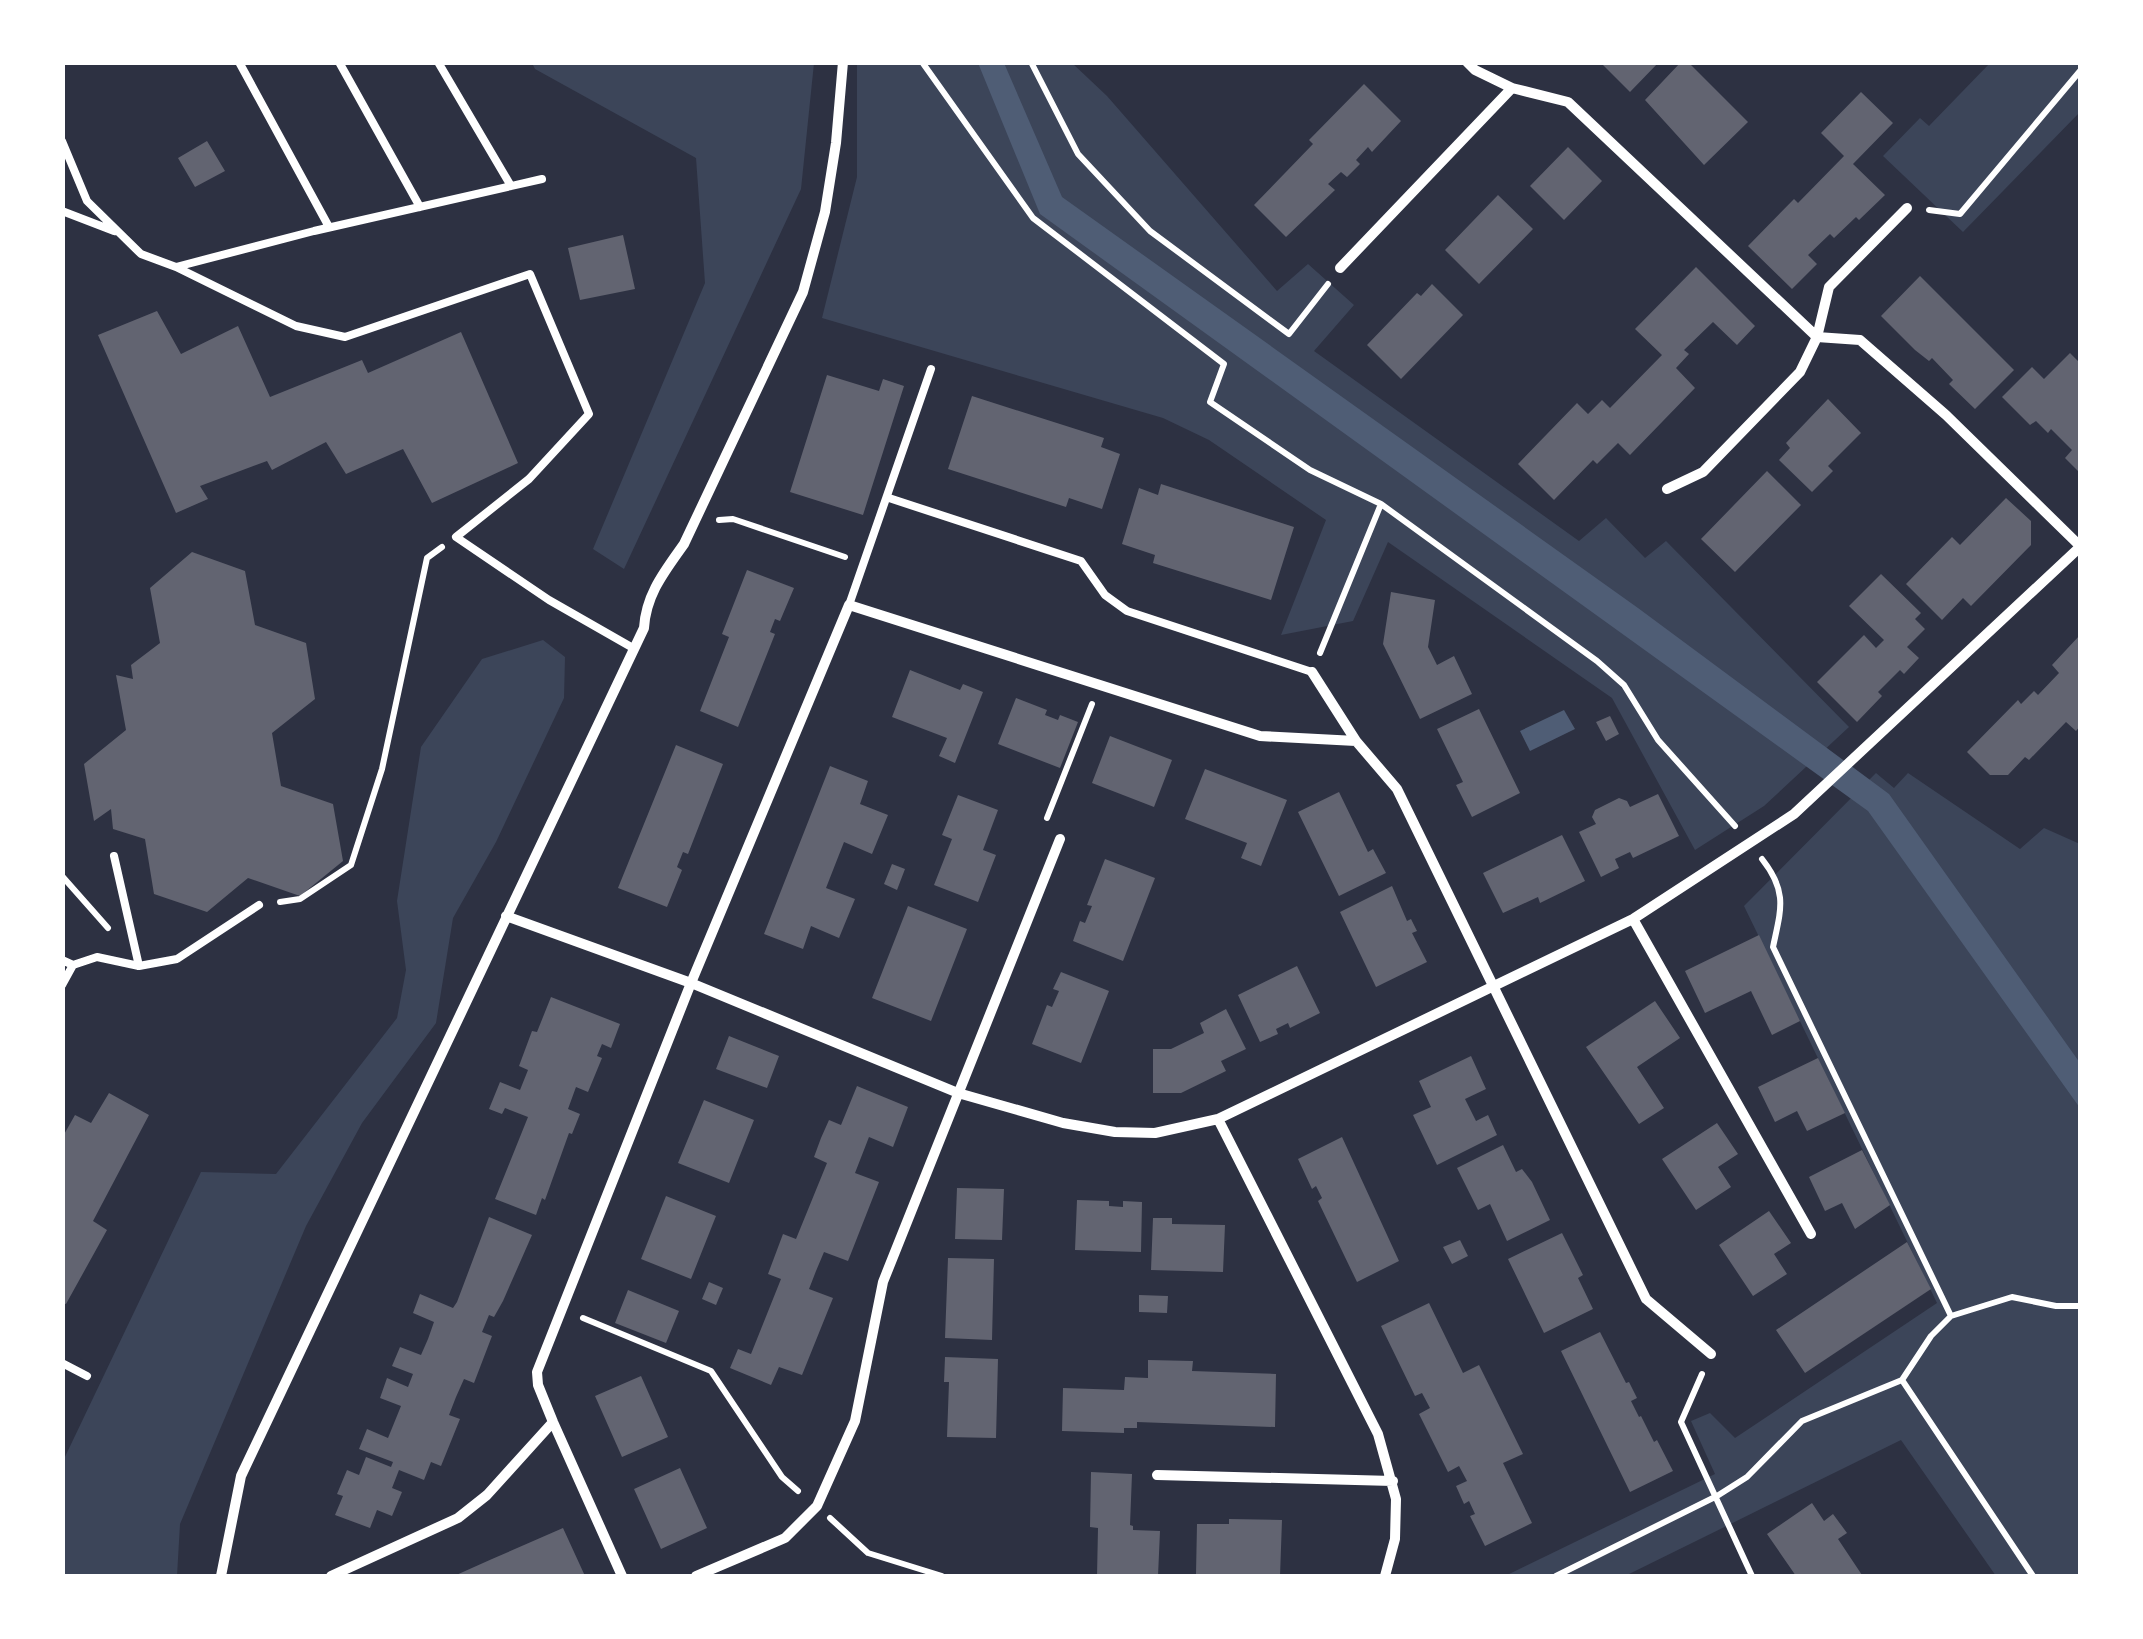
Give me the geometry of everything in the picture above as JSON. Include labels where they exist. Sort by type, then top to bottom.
[{"type":"street","points":[[221,1576],[242,1476],[644,628],[645,607],[684,544],[803,292],[825,212],[836,143],[842,62]]},
{"type":"street","points":[[506,916],[691,983],[958,1093],[1063,1123],[1115,1132],[1156,1132],[1218,1119],[1633,919],[1751,844],[1794,814],[2080,547],[1960,428],[1860,340],[1817,337],[1568,102],[1512,88],[1467,62]]},
{"type":"street","points":[[1340,268],[1512,88]]},
{"type":"street","points":[[1667,489],[1702,472],[1800,372],[1817,337],[1829,287],[1908,208]]},
{"type":"street","points":[[622,1576],[553,1422],[538,1385],[537,1372],[691,983],[849,606],[1260,736],[1356,742]]},
{"type":"street","points":[[1312,672],[1356,742],[1397,789],[1646,1300],[1711,1354]]},
{"type":"street","points":[[696,1576],[785,1538],[817,1506],[855,1421],[883,1282],[1060,839]]},
{"type":"street","points":[[1633,919],[1811,1234]]},
{"type":"street","points":[[1218,1119],[1378,1434],[1396,1499],[1395,1539],[1385,1576]]},
{"type":"street","points":[[331,1576],[458,1518],[487,1495],[553,1422]]},
{"type":"street","points":[[1157,1475],[1393,1480]]},
{"type":"lane","points":[[239,62],[329,228]]},
{"type":"lane","points":[[339,62],[420,206]]},
{"type":"lane","points":[[438,62],[510,186]]},
{"type":"lane","points":[[62,141],[86,201],[141,254],[296,326],[345,337],[530,274],[589,414],[529,479],[456,537],[549,600],[633,648]]},
{"type":"lane","points":[[176,267],[542,178]]},
{"type":"lane","points":[[62,211],[119,232]]},
{"type":"lane","points":[[849,606],[931,369]]},
{"type":"lane","points":[[888,498],[1081,561],[1105,595],[1127,611],[1312,672]]},
{"type":"lane","points":[[114,856],[139,966]]},
{"type":"lane","points":[[62,960],[72,965],[97,958],[139,966],[177,960],[258,905]]},
{"type":"lane","points":[[62,985],[72,965]]},
{"type":"lane","points":[[62,1363],[88,1376]]},
{"type":"path","points":[[922,62],[1032,218],[1224,364],[1210,402],[1310,470],[1382,504],[1624,685],[1658,740],[1775,875],[1783,902],[1773,947],[1950,1316]]},
{"type":"path","points":[[1032,62],[1078,154],[1150,231],[1289,334],[1340,268]]},
{"type":"path","points":[[1908,208],[1960,214],[2080,71]]},
{"type":"path","points":[[1312,672],[1382,504]]},
{"type":"path","points":[[710,521],[732,518],[865,564]]},
{"type":"path","points":[[258,905],[300,899],[351,865],[382,769],[427,558],[456,537]]},
{"type":"path","points":[[1060,839],[1042,830],[1100,684]]},
{"type":"path","points":[[62,876],[109,929],[132,936]]},
{"type":"path","points":[[1556,1576],[1717,1496],[1747,1477],[1802,1421],[1902,1380],[1931,1336],[1950,1316],[2012,1297],[2056,1306],[2080,1306]]},
{"type":"path","points":[[562,1309],[711,1371],[782,1477],[868,1552],[942,1576]]},
{"type":"path","points":[[1711,1354],[1681,1422],[1752,1576]]},
{"type":"path","points":[[1902,1380],[2033,1576]]},
{"type":"shaded area","points":[[532,63],[814,63],[801,189],[624,569],[593,549],[705,283],[696,158],[535,69]]},
{"type":"shaded area","points":[[857,63],[1072,63],[1107,96],[1277,291],[1308,264],[1354,305],[1314,351],[1579,541],[1606,518],[1645,558],[1666,541],[1849,727],[1764,806],[1695,850],[1612,698],[1388,542],[1353,621],[1281,635],[1326,520],[1209,440],[1163,418],[822,318],[857,177]]},
{"type":"shaded area","points":[[978,63],[1004,63],[1062,197],[1638,608],[1889,794],[2080,1063],[2080,1108],[1868,811],[1040,214]]},
{"type":"shaded area","points":[[1990,63],[2080,63],[2080,112],[1963,232],[1883,156],[1920,118],[1929,126]]},
{"type":"shaded area","points":[[543,640],[565,657],[564,698],[496,842],[453,918],[436,1023],[362,1123],[306,1226],[180,1524],[177,1576],[63,1576],[63,1461],[201,1172],[276,1174],[397,1018],[406,970],[397,901],[421,747],[482,659]]},
{"type":"shaded area","points":[[1564,710],[1575,729],[1530,751],[1520,731]]},
{"type":"shaded area","points":[[1876,773],[1894,788],[1908,773],[2020,849],[2044,828],[2080,844],[2080,1576],[1996,1576],[1901,1440],[1625,1576],[1505,1576],[1715,1474],[1691,1421],[1710,1413],[1735,1438],[1937,1303],[1744,906]]},
{"type":"building","points":[[1600,62],[1659,62],[1630,92]]},
{"type":"building","points":[[1681,62],[1688,62],[1748,122],[1704,165],[1645,100]]},
{"type":"building","points":[[1364,84],[1401,121],[1372,152],[1368,147],[1356,160],[1360,164],[1347,177],[1341,172],[1328,184],[1335,190],[1286,237],[1254,205],[1313,144],[1309,140]]},
{"type":"building","points":[[1861,92],[1893,123],[1853,164],[1885,195],[1859,220],[1856,217],[1834,238],[1830,234],[1808,255],[1817,264],[1792,289],[1748,246],[1844,156],[1821,133]]},
{"type":"building","points":[[207,141],[225,171],[195,187],[178,158]]},
{"type":"building","points":[[1568,147],[1602,181],[1564,220],[1530,186]]},
{"type":"building","points":[[1498,195],[1533,229],[1479,284],[1445,250]]},
{"type":"building","points":[[623,235],[635,289],[580,300],[568,248]]},
{"type":"building","points":[[1696,267],[1755,326],[1737,345],[1713,322],[1684,350],[1689,354],[1676,368],[1695,388],[1630,455],[1618,443],[1597,464],[1593,460],[1554,500],[1518,464],[1577,403],[1588,414],[1602,400],[1610,408],[1662,355],[1635,329]]},
{"type":"building","points":[[1920,276],[2014,370],[1975,409],[1949,384],[1953,380],[1932,358],[1929,361],[1915,350],[1881,316]]},
{"type":"building","points":[[1432,284],[1463,315],[1401,379],[1367,345],[1417,293],[1421,296]]},
{"type":"building","points":[[157,311],[181,354],[238,326],[270,397],[362,360],[368,373],[461,332],[518,463],[432,503],[403,449],[346,474],[326,442],[272,470],[267,461],[200,486],[208,499],[176,513],[98,335]]},
{"type":"building","points":[[2070,353],[2080,363],[2080,473],[2065,458],[2072,450],[2051,429],[2048,433],[2036,421],[2030,425],[2002,397],[2032,367],[2044,379]]},
{"type":"building","points":[[827,375],[879,391],[883,379],[904,386],[863,515],[790,492]]},
{"type":"building","points":[[972,396],[1104,438],[1101,447],[1120,454],[1102,509],[1069,498],[1066,507],[948,469]]},
{"type":"building","points":[[1828,399],[1861,433],[1828,466],[1833,471],[1812,492],[1779,460],[1790,448],[1786,443]]},
{"type":"building","points":[[1767,471],[1801,505],[1735,572],[1701,539]]},
{"type":"building","points":[[1161,484],[1294,527],[1271,600],[1153,563],[1155,555],[1122,544],[1139,488],[1158,495]]},
{"type":"building","points":[[2006,498],[2031,521],[2031,545],[1971,606],[1963,598],[1942,620],[1906,584],[1952,537],[1960,545]]},
{"type":"building","points":[[192,552],[245,571],[255,625],[306,643],[315,699],[272,733],[281,786],[333,804],[343,861],[300,896],[248,878],[207,912],[154,894],[145,839],[113,829],[111,809],[94,821],[84,764],[126,730],[116,675],[133,679],[131,665],[160,643],[150,588]]},
{"type":"building","points":[[747,570],[794,588],[780,621],[775,619],[770,632],[775,634],[738,727],[700,711],[729,637],[722,634]]},
{"type":"building","points":[[1881,574],[1921,613],[1915,619],[1925,629],[1907,647],[1919,658],[1878,692],[1882,696],[1857,722],[1817,682],[1864,635],[1876,648],[1884,640],[1849,606]]},
{"type":"building","points":[[1391,592],[1435,600],[1428,647],[1437,665],[1454,656],[1472,694],[1420,719],[1383,644]]},
{"type":"building","points":[[2080,635],[2080,726],[2076,731],[2066,722],[2029,760],[2025,757],[2008,775],[1990,775],[1967,752],[2018,700],[2021,704],[2034,691],[2038,695],[2059,673],[2052,665]]},
{"type":"building","points":[[910,670],[960,690],[963,684],[983,692],[955,763],[939,756],[947,738],[892,717]]},
{"type":"building","points":[[1016,698],[1047,710],[1045,715],[1058,720],[1060,715],[1078,722],[1060,768],[998,744]]},
{"type":"building","points":[[1479,709],[1520,793],[1472,817],[1456,785],[1463,782],[1437,729]]},
{"type":"building","points":[[1610,716],[1619,734],[1606,741],[1596,722]]},
{"type":"building","points":[[1110,736],[1172,760],[1154,807],[1092,783]]},
{"type":"building","points":[[676,745],[723,764],[688,854],[683,852],[677,867],[682,870],[667,907],[618,888]]},
{"type":"building","points":[[830,766],[868,781],[860,804],[888,815],[872,854],[844,842],[826,888],[855,899],[839,938],[811,926],[803,949],[764,934]]},
{"type":"building","points":[[1205,769],[1287,800],[1261,866],[1241,858],[1247,843],[1185,819]]},
{"type":"building","points":[[1339,792],[1368,852],[1373,849],[1386,873],[1339,896],[1298,812]]},
{"type":"building","points":[[1658,794],[1679,836],[1633,858],[1630,852],[1615,859],[1619,868],[1601,877],[1579,832],[1596,824],[1592,817],[1595,810],[1619,798],[1630,807]]},
{"type":"building","points":[[958,795],[998,810],[983,850],[996,855],[978,902],[934,885],[952,839],[942,835]]},
{"type":"building","points":[[1562,835],[1585,881],[1540,903],[1538,897],[1503,913],[1483,873]]},
{"type":"building","points":[[1105,859],[1155,878],[1123,961],[1073,941],[1080,921],[1085,923],[1092,906],[1087,905]]},
{"type":"building","points":[[892,864],[905,869],[897,890],[884,884]]},
{"type":"building","points":[[1392,886],[1407,921],[1411,919],[1417,931],[1412,933],[1427,962],[1376,987],[1340,912]]},
{"type":"building","points":[[908,906],[967,929],[931,1021],[872,998]]},
{"type":"building","points":[[1759,935],[1800,1021],[1772,1035],[1751,991],[1705,1013],[1685,971]]},
{"type":"building","points":[[1297,966],[1320,1013],[1290,1028],[1288,1023],[1276,1029],[1278,1034],[1260,1042],[1238,995]]},
{"type":"building","points":[[1061,972],[1109,991],[1081,1063],[1032,1044],[1047,1005],[1052,1007],[1059,991],[1053,989]]},
{"type":"building","points":[[551,997],[620,1024],[611,1048],[602,1044],[597,1056],[602,1058],[588,1092],[576,1087],[568,1109],[580,1114],[536,1215],[495,1199],[528,1117],[505,1108],[502,1114],[489,1109],[500,1082],[520,1090],[528,1070],[519,1066]]},
{"type":"building","points":[[1655,1001],[1680,1038],[1637,1067],[1664,1108],[1639,1124],[1586,1047]]},
{"type":"building","points":[[1226,1009],[1246,1049],[1221,1061],[1226,1071],[1181,1093],[1153,1093],[1153,1049],[1171,1049],[1204,1033],[1200,1023]]},
{"type":"building","points":[[729,1036],[779,1056],[767,1088],[716,1069]]},
{"type":"building","points":[[1471,1056],[1486,1089],[1465,1099],[1476,1121],[1488,1115],[1497,1135],[1437,1165],[1413,1115],[1431,1107],[1419,1081]]},
{"type":"building","points":[[1818,1058],[1845,1113],[1807,1131],[1797,1111],[1775,1122],[1758,1087]]},
{"type":"building","points":[[857,1086],[908,1107],[893,1147],[869,1137],[855,1173],[879,1182],[848,1261],[824,1252],[816,1271],[809,1289],[833,1298],[802,1375],[779,1367],[771,1385],[730,1368],[738,1349],[751,1354],[781,1279],[768,1274],[783,1234],[796,1239],[827,1163],[814,1157],[821,1138],[829,1120],[841,1125]]},
{"type":"building","points":[[109,1093],[149,1115],[93,1221],[107,1230],[66,1304],[62,1303],[62,1138],[75,1115],[91,1123]]},
{"type":"building","points":[[704,1100],[754,1120],[729,1183],[678,1163]]},
{"type":"building","points":[[1717,1123],[1738,1154],[1718,1167],[1731,1187],[1696,1210],[1662,1159]]},
{"type":"building","points":[[1342,1137],[1399,1261],[1357,1282],[1318,1201],[1322,1198],[1316,1186],[1312,1189],[1298,1159]]},
{"type":"building","points":[[1503,1145],[1516,1172],[1522,1169],[1532,1182],[1550,1220],[1507,1241],[1490,1204],[1478,1210],[1457,1168]]},
{"type":"building","points":[[1862,1150],[1890,1205],[1855,1229],[1842,1203],[1825,1211],[1809,1177]]},
{"type":"building","points":[[957,1188],[1004,1189],[1002,1240],[955,1239]]},
{"type":"building","points":[[666,1196],[716,1216],[691,1279],[641,1259]]},
{"type":"building","points":[[1077,1200],[1109,1201],[1109,1206],[1123,1207],[1123,1201],[1142,1202],[1141,1252],[1075,1250]]},
{"type":"building","points":[[1769,1211],[1791,1243],[1774,1254],[1787,1274],[1753,1296],[1719,1245]]},
{"type":"building","points":[[489,1217],[532,1235],[503,1301],[494,1317],[489,1315],[482,1332],[492,1336],[474,1383],[464,1379],[456,1397],[449,1415],[460,1419],[441,1466],[431,1462],[424,1480],[399,1470],[392,1488],[402,1492],[392,1516],[377,1510],[370,1528],[335,1515],[343,1496],[337,1494],[347,1470],[359,1475],[366,1457],[391,1467],[393,1462],[359,1449],[367,1429],[388,1438],[401,1406],[380,1398],[387,1378],[408,1387],[413,1374],[392,1366],[400,1347],[421,1355],[428,1339],[434,1322],[413,1313],[420,1294],[453,1308]]},
{"type":"building","points":[[1153,1218],[1172,1218],[1172,1224],[1225,1225],[1223,1272],[1151,1270]]},
{"type":"building","points":[[1562,1233],[1583,1275],[1578,1278],[1593,1309],[1544,1333],[1508,1259]]},
{"type":"building","points":[[1460,1240],[1468,1256],[1452,1264],[1443,1247]]},
{"type":"building","points":[[1907,1242],[1931,1289],[1805,1373],[1776,1330]]},
{"type":"building","points":[[948,1258],[994,1259],[992,1340],[945,1338]]},
{"type":"building","points":[[709,1282],[723,1288],[716,1305],[702,1299]]},
{"type":"building","points":[[628,1290],[679,1311],[666,1343],[615,1323]]},
{"type":"building","points":[[1139,1295],[1168,1296],[1167,1313],[1139,1312]]},
{"type":"building","points":[[1429,1303],[1463,1373],[1479,1365],[1523,1454],[1503,1463],[1532,1523],[1485,1546],[1470,1516],[1475,1514],[1469,1501],[1464,1504],[1456,1486],[1467,1481],[1459,1466],[1448,1472],[1419,1414],[1430,1408],[1422,1393],[1415,1396],[1381,1326]]},
{"type":"building","points":[[1600,1332],[1637,1398],[1631,1401],[1639,1417],[1673,1471],[1630,1492],[1561,1351]]},
{"type":"building","points":[[945,1357],[998,1359],[996,1438],[947,1437],[949,1382],[944,1382]]},
{"type":"building","points":[[1148,1360],[1193,1361],[1192,1371],[1276,1374],[1275,1427],[1137,1422],[1137,1428],[1124,1428],[1124,1433],[1062,1431],[1063,1388],[1124,1390],[1125,1377],[1148,1378]]},
{"type":"building","points":[[641,1376],[668,1437],[622,1457],[595,1396]]},
{"type":"building","points":[[680,1468],[707,1528],[661,1549],[634,1489]]},
{"type":"building","points":[[1091,1472],[1132,1474],[1130,1525],[1133,1530],[1160,1531],[1158,1576],[1097,1576],[1098,1528],[1090,1527]]},
{"type":"building","points":[[1812,1503],[1824,1521],[1833,1514],[1847,1533],[1838,1539],[1862,1575],[1796,1576],[1767,1534]]},
{"type":"building","points":[[1229,1519],[1282,1520],[1280,1576],[1196,1574],[1197,1524],[1229,1524]]},
{"type":"building","points":[[563,1528],[585,1576],[454,1576],[492,1559]]}]
